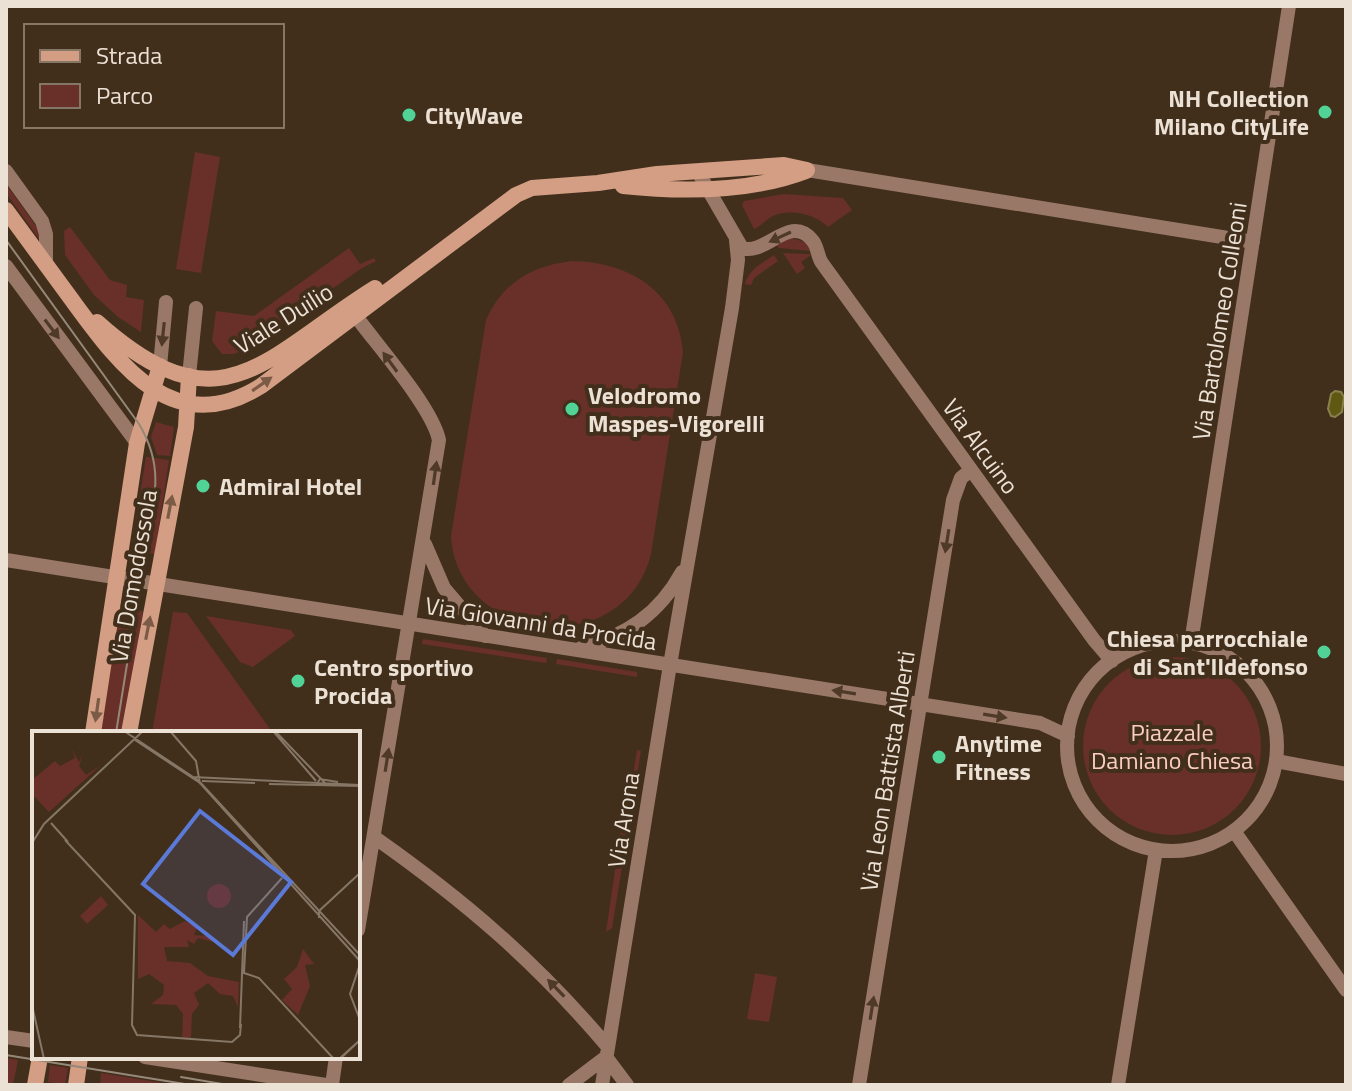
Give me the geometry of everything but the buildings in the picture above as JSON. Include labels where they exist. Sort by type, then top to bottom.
[{"type":"street","name":"Via Bartolomeo Colleoni","points":[[1191,643],[1289,6]]},
{"type":"street","name":"Viale Duilio","points":[[189,404],[218,403],[249,394],[516,195],[532,188],[657,174],[784,165],[807,170]]},
{"type":"street","points":[[807,170],[1253,242]]},
{"type":"street","name":"Viale Duilio","points":[[598,183],[658,189],[707,187],[789,177],[807,170]]},
{"type":"street","points":[[6,171],[42,221],[46,234],[46,265]]},
{"type":"street","points":[[698,172],[730,224],[736,240]]},
{"type":"street","points":[[6,210],[121,364],[154,391],[189,404]]},
{"type":"street","name":"Via Alcuino","points":[[736,240],[742,248],[752,250],[785,232],[794,231],[810,238],[817,254],[971,470],[1112,661]]},
{"type":"street","name":"Via Arona","points":[[602,1085],[732,308],[738,260],[736,240]]},
{"type":"street","name":"Viale Duilio","points":[[72,299],[111,335],[160,366],[189,376],[210,379],[231,377],[262,366],[370,290],[424,263]]},
{"type":"street","points":[[6,266],[137,443]]},
{"type":"street","points":[[160,366],[166,302]]},
{"type":"street","points":[[189,376],[196,308]]},
{"type":"street","points":[[355,315],[437,427],[439,440],[360,918]]},
{"type":"street","name":"Via Domodossola","points":[[93,731],[137,443],[160,366]]},
{"type":"street","name":"Via Domodossola","points":[[129,731],[186,427],[189,376]]},
{"type":"street","name":"Via Leon Battista Alberti","points":[[859,1085],[955,494],[961,478],[971,470]]},
{"type":"street","points":[[424,541],[444,588],[485,636]]},
{"type":"street","name":"Via Giovanni da Procida","points":[[6,560],[1040,723],[1068,736]]},
{"type":"street","name":"Via Arona","points":[[573,650],[609,640],[636,626],[654,612],[671,592],[688,562]]},
{"type":"street","points":[[1152,643],[1191,643],[1228,657],[1255,681],[1268,702],[1275,725],[1276,761],[1263,799],[1234,831],[1204,847],[1181,851],[1156,850],[1124,840],[1089,811],[1077,792],[1070,770],[1070,722],[1081,695],[1112,661],[1130,650],[1152,643]]},
{"type":"street","points":[[1276,761],[1346,774]]},
{"type":"street","points":[[1234,831],[1346,990]]},
{"type":"street","points":[[374,837],[447,889],[523,954],[576,1009],[627,1085]]},
{"type":"street","points":[[1118,1085],[1156,850]]},
{"type":"street","points":[[6,1037],[32,1041]]},
{"type":"street","points":[[569,1085],[607,1052]]},
{"type":"street","points":[[35,1085],[40,1059]]},
{"type":"street","points":[[76,1085],[80,1059]]},
{"type":"street","points":[[158,1059],[329,1085],[336,1059]]},
{"type":"green space","points":[[195,152],[220,157],[201,273],[176,269]]},
{"type":"green space","points":[[6,184],[41,233],[39,239],[6,193]]},
{"type":"green space","points":[[784,194],[843,198],[852,210],[828,227],[808,215],[785,213],[771,217],[754,229],[742,205],[744,201]]},
{"type":"green space","points":[[70,227],[110,280],[127,285],[126,297],[144,300],[141,332],[118,317],[94,295],[65,255],[64,231]]},
{"type":"green space","points":[[792,238],[807,243],[810,251],[779,248],[776,244]]},
{"type":"green space","points":[[349,248],[360,264],[374,258],[376,261],[245,350],[222,354],[212,341],[216,311],[254,316]]},
{"type":"green space","points":[[783,253],[811,255],[801,262],[805,268],[797,274]]},
{"type":"green space","points":[[774,255],[778,261],[754,278],[751,285],[745,284],[752,271]]},
{"type":"green space","name":"Velodromo Maspes-Vigorelli","points":[[572,261],[613,267],[647,284],[672,312],[683,352],[651,554],[635,589],[610,612],[578,624],[544,626],[510,618],[481,600],[460,572],[451,536],[486,320],[501,295],[520,278],[544,267]]},
{"type":"green space","points":[[156,422],[174,427],[170,456],[157,455],[151,437]]},
{"type":"green space","points":[[146,457],[169,460],[155,554],[131,551]]},
{"type":"green space","points":[[119,607],[134,614],[135,610],[143,611],[123,731],[99,731]]},
{"type":"green space","points":[[173,612],[187,613],[272,731],[152,731]]},
{"type":"green space","points":[[206,616],[291,630],[295,636],[253,667],[240,662]]},
{"type":"green space","points":[[423,639],[547,658],[546,663],[422,644]]},
{"type":"green space","name":"Piazzale Damiano Chiesa","points":[[1172,657],[1206,663],[1235,683],[1255,712],[1261,746],[1255,780],[1235,809],[1206,829],[1172,835],[1138,829],[1109,809],[1089,780],[1083,746],[1089,712],[1109,683],[1138,663]]},
{"type":"green space","points":[[557,659],[637,672],[637,677],[556,664]]},
{"type":"green space","points":[[637,750],[641,751],[612,928],[606,932],[628,782],[632,782]]},
{"type":"green space","points":[[755,973],[777,977],[769,1022],[747,1019]]},
{"type":"green space","points":[[6,1058],[18,1060],[13,1085],[6,1085]]},
{"type":"green space","points":[[50,1065],[68,1068],[65,1085],[48,1082]]},
{"type":"green space","points":[[101,1073],[175,1085],[100,1085]]},
{"type":"shaded area","points":[[1341,392],[1344,397],[1342,412],[1335,417],[1328,409],[1331,394]]},
{"type":"tram line","points":[[6,240],[139,424],[152,455],[155,489],[116,731]]},
{"type":"tram line","points":[[6,1055],[191,1085]]},
{"type":"tram line","points":[[181,1077],[228,1085]]},
{"type":"place","name":"NH Collection Milano CityLife","points":[[1325,112]]},
{"type":"place","name":"CityWave","points":[[409,115]]},
{"type":"place","name":"Velodromo Maspes-Vigorelli","points":[[572,409]]},
{"type":"place","name":"Admiral Hotel","points":[[203,486]]},
{"type":"place","name":"Chiesa parrocchiale di Sant'Ildefonso","points":[[1324,652]]},
{"type":"place","name":"Centro sportivo Procida","points":[[298,681]]},
{"type":"place","name":"Anytime Fitness","points":[[939,757]]}]
